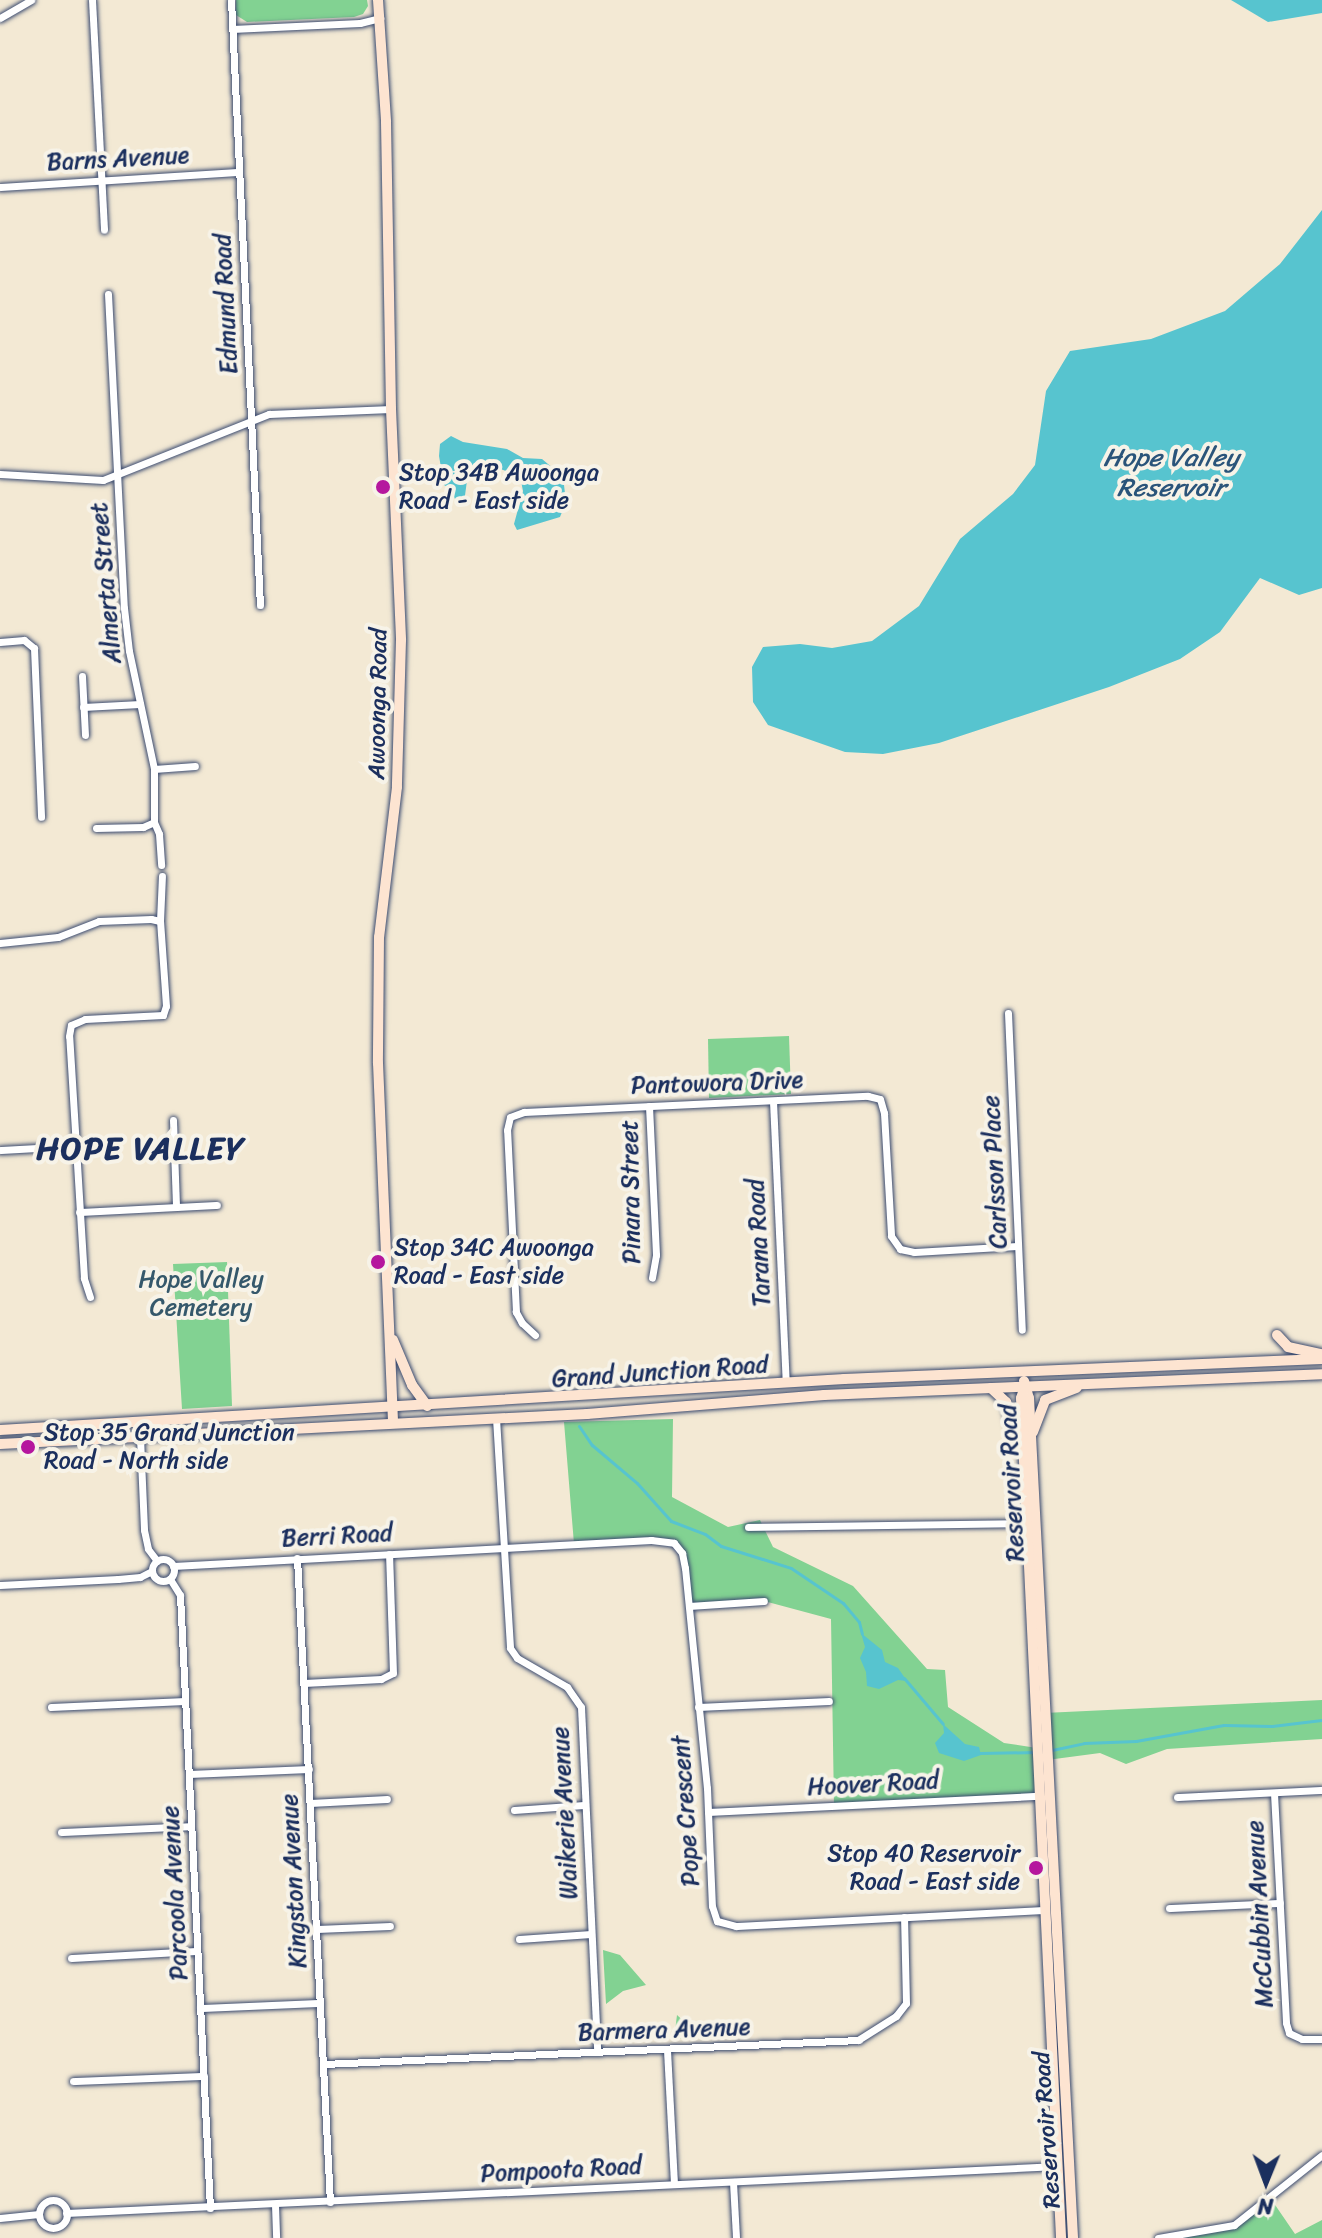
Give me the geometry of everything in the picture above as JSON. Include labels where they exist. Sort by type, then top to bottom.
[{"type":"main road","name":"Awoonga Road","points":[[378,0],[386,122],[391,409],[401,640],[397,787],[379,937],[378,1063],[393,1423]]},
{"type":"main road","points":[[391,1334],[412,1385],[427,1406]]},
{"type":"main road","points":[[1277,1335],[1288,1347],[1322,1356]]},
{"type":"main road","name":"Grand Junction Road","points":[[0,1430],[786,1383],[1322,1356]]},
{"type":"main road","points":[[1277,1360],[1278,1376]]},
{"type":"main road","points":[[1262,1361],[1262,1377]]},
{"type":"main road","points":[[1024,1371],[1025,1386]]},
{"type":"main road","name":"Grand Junction Road","points":[[0,1444],[496,1418],[824,1395],[1322,1374]]},
{"type":"main road","points":[[765,1399],[786,1383],[798,1390],[824,1395]]},
{"type":"main road","points":[[1031,1444],[1038,1412],[1045,1400],[1098,1383]]},
{"type":"main road","name":"Reservoir Road","points":[[1025,1386],[1031,1444],[1031,1522],[1064,2166],[1073,2238]]},
{"type":"main road","name":"Reservoir Road","points":[[1025,1386],[1021,1398],[1025,1493],[1031,1522]]},
{"type":"main road","points":[[990,1388],[1004,1397],[1008,1406],[1025,1493]]},
{"type":"main road","points":[[138,1423],[140,1437]]},
{"type":"main road","name":"Reservoir Road","points":[[1061,2238],[1064,2166]]},
{"type":"street","points":[[0,18],[31,0]]},
{"type":"street","points":[[92,0],[104,230]]},
{"type":"street","name":"Edmund Road","points":[[231,0],[260,605]]},
{"type":"street","points":[[232,29],[360,23],[380,18]]},
{"type":"street","name":"Barns Avenue","points":[[0,187],[238,172]]},
{"type":"street","name":"Almerta Street","points":[[108,294],[124,608],[154,769],[154,822],[159,834],[161,865]]},
{"type":"street","points":[[0,474],[86,482],[103,480],[269,414],[391,409]]},
{"type":"street","points":[[0,642],[24,640],[34,648],[41,817]]},
{"type":"street","points":[[82,676],[85,735]]},
{"type":"street","points":[[83,707],[140,704]]},
{"type":"street","points":[[154,769],[195,766]]},
{"type":"street","points":[[96,828],[143,827],[154,822]]},
{"type":"street","points":[[90,1297],[84,1278],[74,1146],[71,1025],[85,1019],[163,1015],[166,1006],[160,921],[162,876]]},
{"type":"street","points":[[0,943],[58,937],[99,921],[160,921]]},
{"type":"street","name":"Carlsson Place","points":[[1008,1013],[1022,1330]]},
{"type":"street","name":"Pantowora Drive","points":[[535,1335],[516,1312],[507,1130],[510,1117],[524,1112],[868,1096],[880,1099],[884,1113],[891,1236],[900,1249],[914,1252],[1018,1246]]},
{"type":"street","name":"Tarana Road","points":[[773,1101],[786,1383]]},
{"type":"street","name":"Pinara Street","points":[[649,1106],[656,1255],[652,1278]]},
{"type":"street","points":[[173,1120],[176,1207]]},
{"type":"street","points":[[0,1150],[74,1146]]},
{"type":"street","points":[[79,1212],[217,1205]]},
{"type":"street","name":"Waikerie Avenue","points":[[496,1418],[510,1648],[517,1658],[567,1687],[581,1707],[597,2052]]},
{"type":"street","points":[[140,1437],[144,1530],[148,1549],[157,1561]]},
{"type":"street","points":[[748,1527],[1031,1522]]},
{"type":"street","name":"Pope Crescent","points":[[503,1548],[663,1540],[674,1543],[682,1553],[708,1812],[713,1914],[724,1925],[1050,1910]]},
{"type":"street","name":"Berri Road","points":[[173,1566],[503,1548]]},
{"type":"street","points":[[304,1683],[381,1679],[393,1673],[389,1554]]},
{"type":"street","name":"Kingston Avenue","points":[[297,1558],[330,2202]]},
{"type":"street","points":[[152,1571],[160,1581],[170,1579],[173,1566],[168,1560],[157,1561]]},
{"type":"street","points":[[0,1585],[140,1577],[152,1571],[157,1561]]},
{"type":"street","name":"Parcoola Avenue","points":[[170,1579],[180,1595],[210,2208]]},
{"type":"street","points":[[689,1606],[764,1601]]},
{"type":"street","points":[[51,1707],[185,1701]]},
{"type":"street","points":[[698,1707],[829,1701]]},
{"type":"street","points":[[189,1774],[309,1769]]},
{"type":"street","points":[[1177,1797],[1322,1790]]},
{"type":"street","name":"McCubbin Avenue","points":[[1274,1793],[1289,2033],[1302,2039],[1322,2039]]},
{"type":"street","name":"Hoover Road","points":[[708,1812],[1044,1796]]},
{"type":"street","points":[[310,1803],[387,1799]]},
{"type":"street","points":[[514,1810],[584,1805]]},
{"type":"street","points":[[61,1832],[191,1826]]},
{"type":"street","points":[[1169,1908],[1280,1903]]},
{"type":"street","name":"Barmera Avenue","points":[[324,2064],[843,2042],[870,2035],[906,2003],[904,1917]]},
{"type":"street","points":[[317,1929],[390,1926]]},
{"type":"street","points":[[519,1939],[591,1934]]},
{"type":"street","points":[[71,1958],[197,1951]]},
{"type":"street","points":[[200,2008],[320,2003]]},
{"type":"street","points":[[667,2050],[674,2184]]},
{"type":"street","points":[[73,2081],[204,2076]]},
{"type":"street","points":[[1158,2238],[1234,2225],[1322,2155]]},
{"type":"street","name":"Pompoota Road","points":[[66,2213],[1064,2166]]},
{"type":"street","points":[[733,2182],[736,2238]]},
{"type":"street","points":[[54,2200],[62,2204],[66,2213],[62,2224],[51,2228],[43,2224],[39,2214],[42,2205],[54,2200]]},
{"type":"street","points":[[275,2205],[276,2238]]},
{"type":"street","points":[[0,2218],[39,2214]]},
{"type":"green space","points":[[236,0],[367,0],[368,6],[363,14],[354,17],[247,22],[236,15]]},
{"type":"green space","points":[[789,1036],[791,1094],[709,1098],[708,1039]]},
{"type":"green space","name":"Hope Valley Cemetery","points":[[227,1262],[232,1406],[182,1409],[173,1264]]},
{"type":"green space","points":[[673,1419],[672,1497],[728,1527],[760,1520],[773,1547],[853,1586],[927,1669],[945,1670],[948,1707],[1004,1743],[1037,1748],[1039,1796],[834,1806],[831,1619],[764,1601],[689,1606],[682,1553],[674,1543],[663,1540],[574,1544],[564,1422]]},
{"type":"green space","points":[[1322,1700],[1322,1739],[1167,1749],[1126,1764],[1100,1753],[1047,1760],[1044,1713]]},
{"type":"green space","points":[[603,1950],[620,1955],[646,1985],[623,1991],[606,2004]]},
{"type":"green space","points":[[677,2015],[689,2026],[690,2038],[674,2039]]},
{"type":"green space","points":[[1269,2196],[1295,2234],[1322,2220],[1322,2238],[1158,2238],[1234,2225]]},
{"type":"water","points":[[1231,0],[1322,0],[1322,13],[1268,22]]},
{"type":"water","name":"Hope Valley Reservoir","points":[[1322,210],[1322,588],[1299,595],[1260,578],[1220,632],[1180,659],[1109,687],[939,743],[883,754],[845,752],[768,725],[753,702],[752,667],[763,647],[800,644],[832,648],[872,641],[919,606],[960,539],[1013,494],[1035,465],[1046,391],[1070,351],[1151,339],[1225,311],[1280,264]]},
{"type":"water","points":[[451,436],[463,442],[507,449],[523,458],[542,459],[560,474],[564,485],[566,502],[560,517],[517,530],[514,524],[523,491],[521,481],[514,474],[484,463],[474,463],[468,473],[464,503],[457,504],[451,489],[444,485],[439,456],[440,444]]},
{"type":"water","points":[[861,1633],[882,1650],[885,1662],[898,1668],[907,1681],[898,1680],[879,1689],[867,1686],[866,1672],[860,1658],[865,1647]]},
{"type":"water","points":[[943,1724],[965,1744],[979,1747],[981,1755],[964,1761],[939,1753],[935,1743],[944,1733]]},
{"type":"waterway","points":[[579,1426],[592,1445],[637,1483],[671,1521],[705,1534],[721,1546],[791,1568],[843,1603],[859,1622],[862,1634]]},
{"type":"waterway","points":[[904,1678],[943,1724]]},
{"type":"waterway","points":[[1052,1750],[1084,1743],[1136,1741],[1224,1725],[1272,1726],[1322,1720]]},
{"type":"waterway","points":[[980,1753],[1037,1752]]},
{"type":"place","name":"Stop 34B Awoonga Road - East side","points":[[383,487]]},
{"type":"place","name":"Stop 34C Awoonga Road - East side","points":[[378,1262]]},
{"type":"place","name":"Stop 35 Grand Junction Road - North side","points":[[28,1447]]},
{"type":"place","name":"Stop 40 Reservoir Road - East side","points":[[1036,1868]]},
{"type":"district","name":"HOPE VALLEY","points":[[141,1149]]}]
